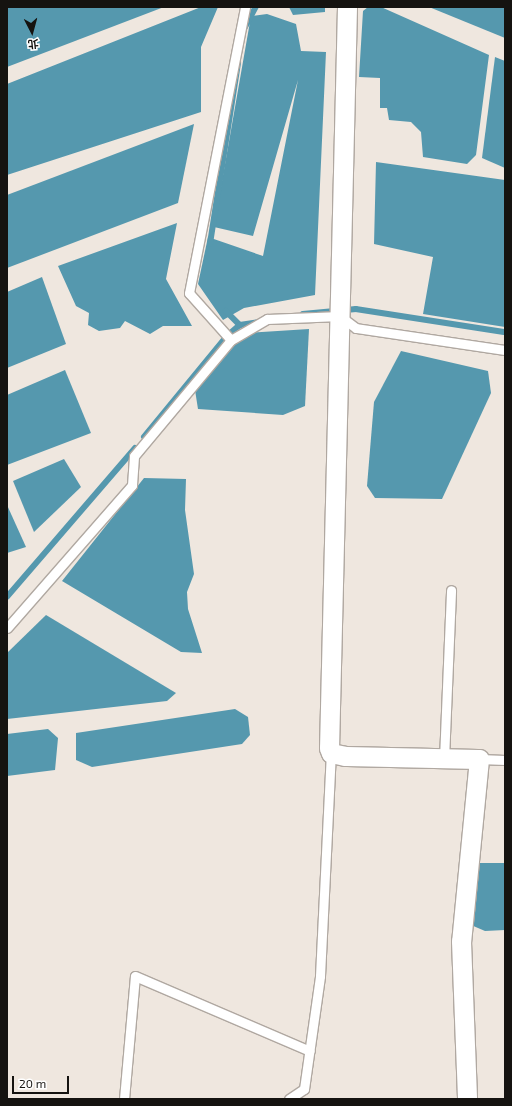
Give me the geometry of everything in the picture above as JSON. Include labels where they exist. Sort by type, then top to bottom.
[{"type":"street","points":[[348,7],[330,753],[479,760],[461,941],[467,1099]]},
{"type":"lane","points":[[231,340],[189,293],[245,7]]},
{"type":"lane","points":[[7,628],[132,485],[134,456],[231,340],[268,319],[340,316],[356,328],[505,350]]},
{"type":"lane","points":[[444,759],[451,590]]},
{"type":"lane","points":[[289,1099],[304,1089],[320,976],[330,753]]},
{"type":"lane","points":[[479,760],[505,760]]},
{"type":"lane","points":[[124,1099],[135,976],[310,1051]]},
{"type":"water","points":[[7,7],[164,7],[7,67]]},
{"type":"water","points":[[201,7],[218,7],[201,47],[201,112],[7,175],[7,84]]},
{"type":"water","points":[[289,7],[325,7],[325,12],[293,15]]},
{"type":"water","points":[[368,7],[381,7],[489,55],[476,155],[467,164],[423,157],[421,132],[411,122],[389,120],[387,108],[380,108],[380,78],[359,77],[363,11]]},
{"type":"water","points":[[429,7],[505,7],[505,38]]},
{"type":"water","points":[[267,14],[296,24],[301,51],[326,52],[315,295],[244,308],[223,320],[198,284],[208,237],[263,256],[298,80],[253,236],[214,227],[251,16]]},
{"type":"water","points":[[495,57],[505,61],[505,168],[482,158]]},
{"type":"water","points":[[194,124],[178,203],[7,268],[7,195]]},
{"type":"water","points":[[376,162],[505,180],[505,327],[423,314],[433,257],[374,244]]},
{"type":"water","points":[[177,223],[166,279],[192,326],[163,326],[150,334],[125,321],[120,328],[99,331],[88,325],[89,313],[76,306],[58,266]]},
{"type":"water","points":[[42,277],[66,344],[7,368],[7,292]]},
{"type":"water","points":[[309,329],[305,406],[283,415],[198,409],[195,390],[212,366],[248,333]]},
{"type":"water","points":[[401,351],[488,371],[491,393],[442,499],[375,498],[367,486],[374,402]]},
{"type":"water","points":[[65,370],[91,433],[7,465],[7,395]]},
{"type":"water","points":[[64,459],[81,487],[34,532],[13,481]]},
{"type":"water","points":[[144,478],[186,479],[185,510],[194,574],[187,592],[188,609],[202,653],[181,652],[62,581]]},
{"type":"water","points":[[7,505],[26,547],[7,553]]},
{"type":"water","points":[[46,615],[176,693],[167,701],[7,719],[7,653]]},
{"type":"water","points":[[235,709],[248,717],[250,735],[242,744],[92,767],[76,760],[76,733]]},
{"type":"water","points":[[48,729],[58,738],[55,770],[7,776],[7,734]]},
{"type":"water","points":[[476,863],[505,863],[505,930],[485,931],[471,925]]},
{"type":"waterway","points":[[243,31],[256,7]]},
{"type":"waterway","points":[[210,244],[238,63]]},
{"type":"waterway","points":[[303,314],[356,309],[505,332]]},
{"type":"waterway","points":[[226,311],[240,325]]},
{"type":"waterway","points":[[144,437],[226,337],[240,325],[258,322]]},
{"type":"waterway","points":[[7,597],[135,448]]}]
